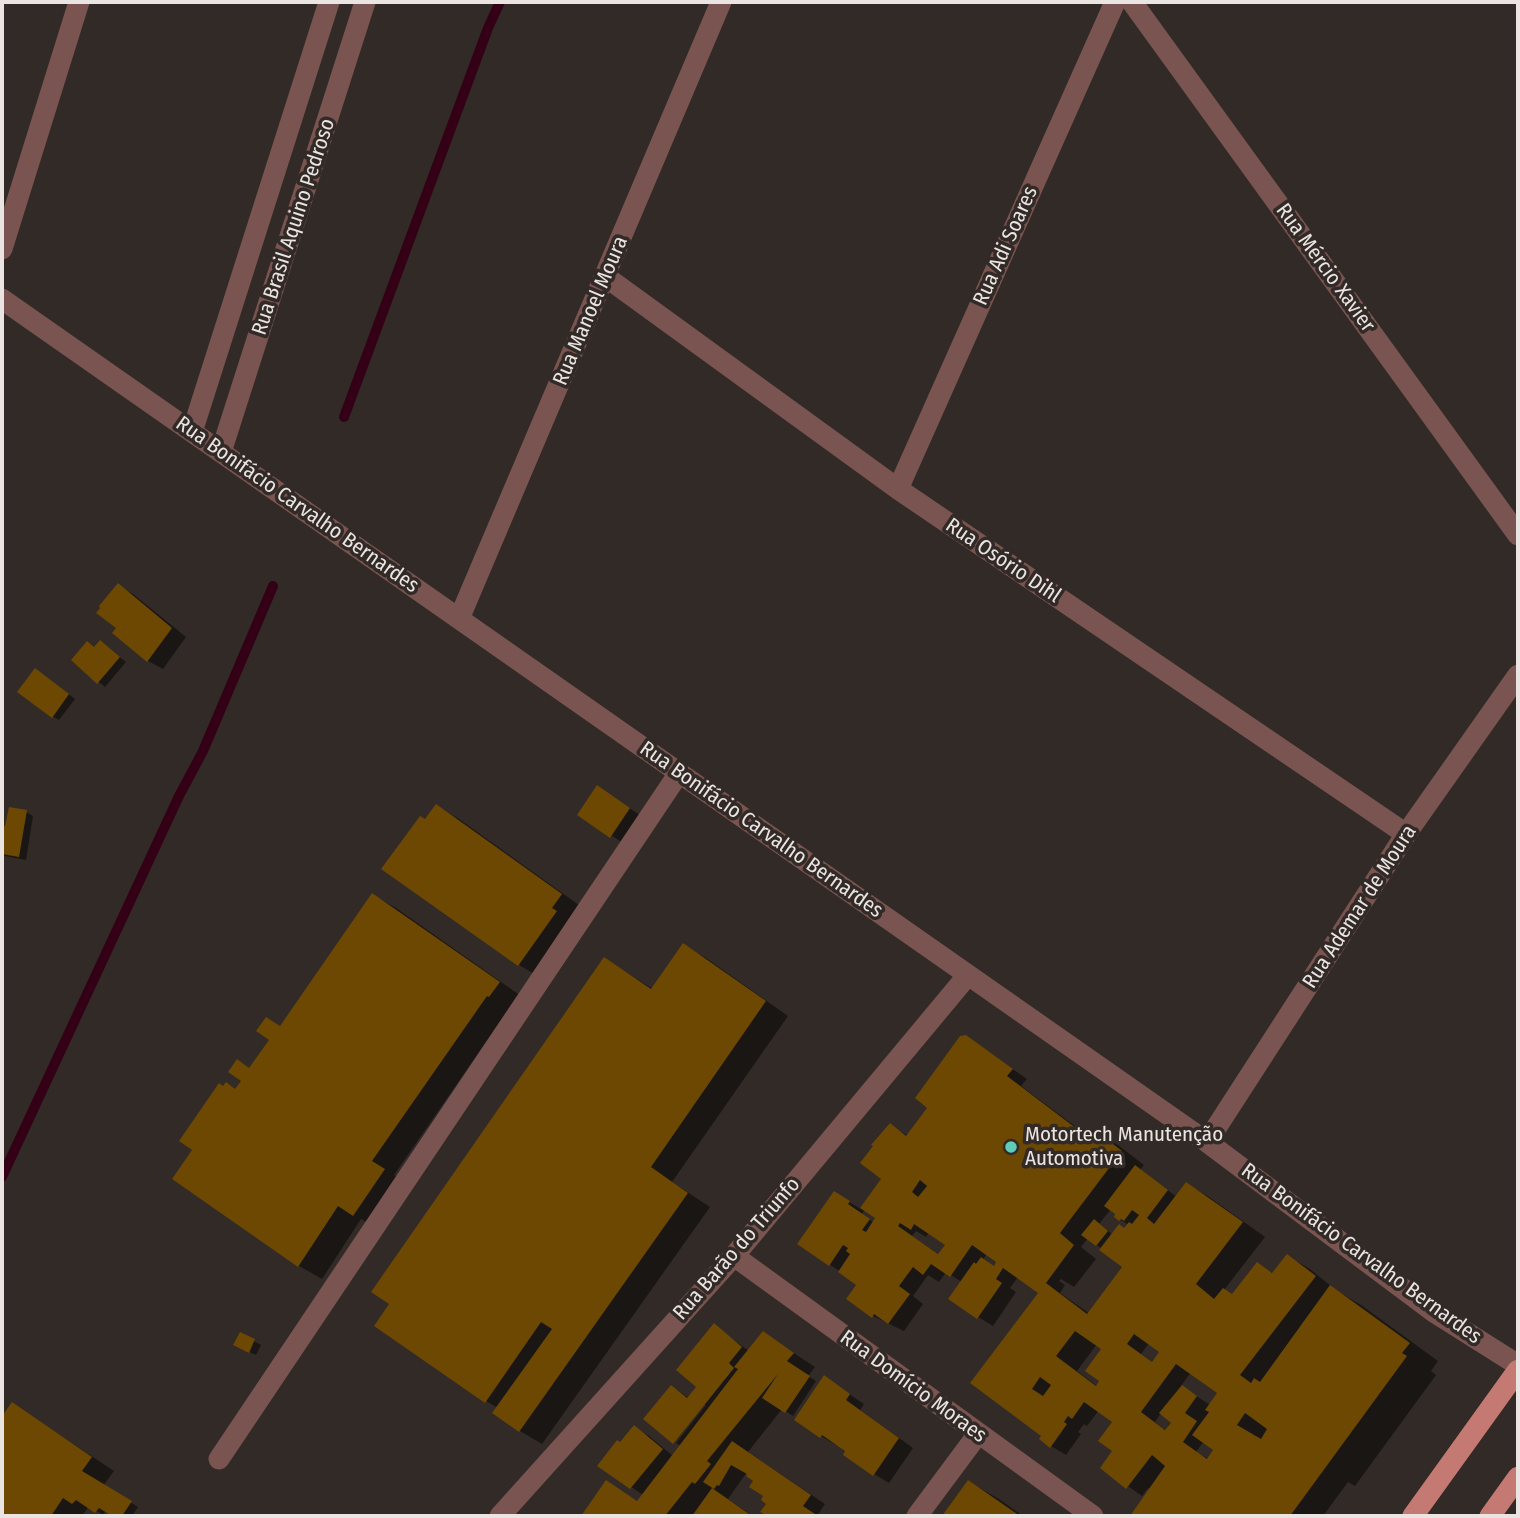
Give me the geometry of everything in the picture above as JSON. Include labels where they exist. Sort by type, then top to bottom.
[{"type":"main road","points":[[1413,1516],[1518,1367]]},
{"type":"main road","points":[[1490,1516],[1518,1478]]},
{"type":"street","points":[[2,249],[79,2]]},
{"type":"street","name":"Rua Brasil Aquino Pedroso","points":[[192,432],[329,2]]},
{"type":"street","name":"Rua Brasil Aquino Pedroso","points":[[221,452],[365,2]]},
{"type":"street","name":"Rua Manoel Moura","points":[[459,619],[721,2]]},
{"type":"street","name":"Rua Adi Soares","points":[[898,489],[1115,2]]},
{"type":"street","name":"Rua Mércio Xavier","points":[[1132,2],[1518,535]]},
{"type":"street","name":"Rua Osório Dihl","points":[[606,277],[898,489],[1406,834]]},
{"type":"street","name":"Rua Bonifácio Carvalho Bernardes","points":[[2,299],[1207,1143],[1434,1312],[1518,1367]]},
{"type":"street","name":"Rua Ademar de Moura","points":[[1207,1143],[1406,834],[1518,675]]},
{"type":"street","points":[[219,1459],[679,773]]},
{"type":"street","name":"Rua Barão do Triunfo","points":[[500,1516],[734,1256],[968,975]]},
{"type":"street","name":"Rua Domício Moraes","points":[[734,1256],[1093,1516]]},
{"type":"street","points":[[917,1516],[978,1434]]},
{"type":"building","points":[[118,583],[172,628],[147,662],[112,633],[116,628],[96,613]]},
{"type":"building","points":[[100,640],[120,657],[97,684],[71,660],[87,641],[94,647]]},
{"type":"building","points":[[35,668],[69,694],[52,718],[17,692]]},
{"type":"building","points":[[597,785],[630,808],[610,838],[577,815]]},
{"type":"building","points":[[436,804],[562,894],[552,908],[557,911],[518,966],[381,869],[420,816],[425,819]]},
{"type":"building","points":[[9,807],[27,810],[19,857],[2,854],[2,826],[5,826]]},
{"type":"building","points":[[372,893],[500,982],[489,997],[487,996],[372,1161],[385,1169],[353,1216],[338,1206],[298,1267],[172,1179],[192,1150],[179,1141],[219,1083],[223,1086],[226,1082],[235,1089],[241,1081],[228,1072],[237,1059],[249,1068],[269,1040],[256,1031],[266,1017],[280,1026]]},
{"type":"building","points":[[683,943],[766,1001],[651,1167],[688,1193],[519,1432],[492,1413],[552,1329],[541,1322],[485,1403],[374,1326],[389,1304],[371,1292],[604,957],[651,989]]},
{"type":"building","points":[[966,1035],[1013,1069],[1007,1076],[1089,1138],[1095,1130],[1122,1151],[1060,1233],[1074,1245],[1046,1283],[1087,1314],[1122,1267],[1099,1250],[1119,1224],[1124,1228],[1129,1222],[1132,1224],[1139,1215],[1132,1210],[1124,1221],[1119,1221],[1114,1217],[1115,1214],[1104,1206],[1135,1165],[1168,1190],[1147,1218],[1154,1224],[1186,1182],[1243,1222],[1196,1284],[1214,1299],[1223,1288],[1232,1294],[1257,1262],[1272,1273],[1287,1254],[1316,1276],[1240,1375],[1251,1383],[1254,1378],[1260,1382],[1330,1285],[1410,1343],[1402,1353],[1407,1356],[1290,1516],[1130,1516],[1165,1466],[1152,1455],[1126,1489],[1100,1468],[1112,1451],[1098,1441],[1112,1422],[1084,1402],[1072,1419],[1068,1416],[1064,1422],[1067,1424],[1050,1448],[1039,1439],[1041,1436],[970,1383],[1038,1293],[1003,1268],[996,1279],[1002,1283],[977,1319],[948,1299],[974,1262],[976,1264],[981,1257],[994,1266],[996,1262],[972,1245],[950,1277],[931,1264],[923,1275],[913,1267],[899,1286],[910,1294],[888,1324],[874,1314],[872,1318],[846,1299],[856,1285],[838,1272],[850,1254],[846,1251],[848,1248],[843,1245],[829,1266],[797,1244],[834,1191],[870,1219],[862,1230],[866,1232],[875,1218],[860,1208],[881,1179],[860,1163],[890,1123],[906,1136],[927,1108],[915,1098],[960,1036]],"holes":[[[920,1180],[927,1186],[918,1197],[912,1192]],[[900,1223],[911,1230],[914,1224],[945,1245],[938,1254],[898,1226]],[[1075,1331],[1101,1349],[1085,1371],[1099,1381],[1096,1386],[1056,1356]],[[1134,1334],[1159,1352],[1152,1362],[1127,1344]],[[1176,1364],[1217,1393],[1205,1410],[1209,1412],[1192,1435],[1213,1450],[1207,1459],[1183,1442],[1197,1421],[1185,1413],[1197,1396],[1182,1385],[1159,1413],[1171,1423],[1165,1430],[1141,1412]],[[1040,1377],[1051,1385],[1043,1396],[1032,1389]],[[1245,1413],[1267,1429],[1261,1439],[1237,1425]]]},
{"type":"building","points":[[1094,1219],[1108,1231],[1096,1246],[1081,1235]]},
{"type":"building","points":[[714,1323],[742,1347],[729,1363],[734,1368],[673,1444],[643,1419],[671,1385],[687,1398],[696,1387],[676,1370]]},
{"type":"building","points":[[763,1331],[794,1353],[787,1361],[810,1376],[785,1413],[762,1398],[778,1374],[707,1461],[711,1464],[695,1484],[692,1482],[665,1516],[581,1516],[606,1480],[637,1501],[738,1369],[734,1367]]},
{"type":"building","points":[[240,1332],[255,1339],[249,1353],[233,1345]]},
{"type":"building","points":[[824,1375],[850,1394],[846,1400],[899,1438],[873,1476],[843,1455],[845,1451],[794,1420]]},
{"type":"building","points":[[12,1402],[92,1457],[82,1471],[132,1501],[122,1516],[112,1516],[99,1508],[95,1513],[76,1500],[72,1504],[63,1498],[51,1516],[9,1516],[2,1512],[2,1416]]},
{"type":"building","points":[[634,1425],[663,1449],[630,1489],[597,1466],[617,1440],[620,1442]]},
{"type":"building","points":[[732,1441],[811,1495],[803,1506],[818,1516],[768,1516],[760,1512],[766,1504],[761,1500],[763,1496],[749,1487],[753,1481],[747,1474],[731,1465],[719,1486],[714,1489],[703,1482]]},
{"type":"building","points":[[968,1480],[1020,1516],[942,1516]]},
{"type":"building","points":[[712,1488],[752,1516],[692,1516]]},
{"type":"waterway","points":[[344,417],[500,2]]},
{"type":"waterway","points":[[2,1177],[179,796],[203,751],[273,586]]},
{"type":"place","name":"Motortech Manutenção Automotiva","points":[[1011,1147]]}]
